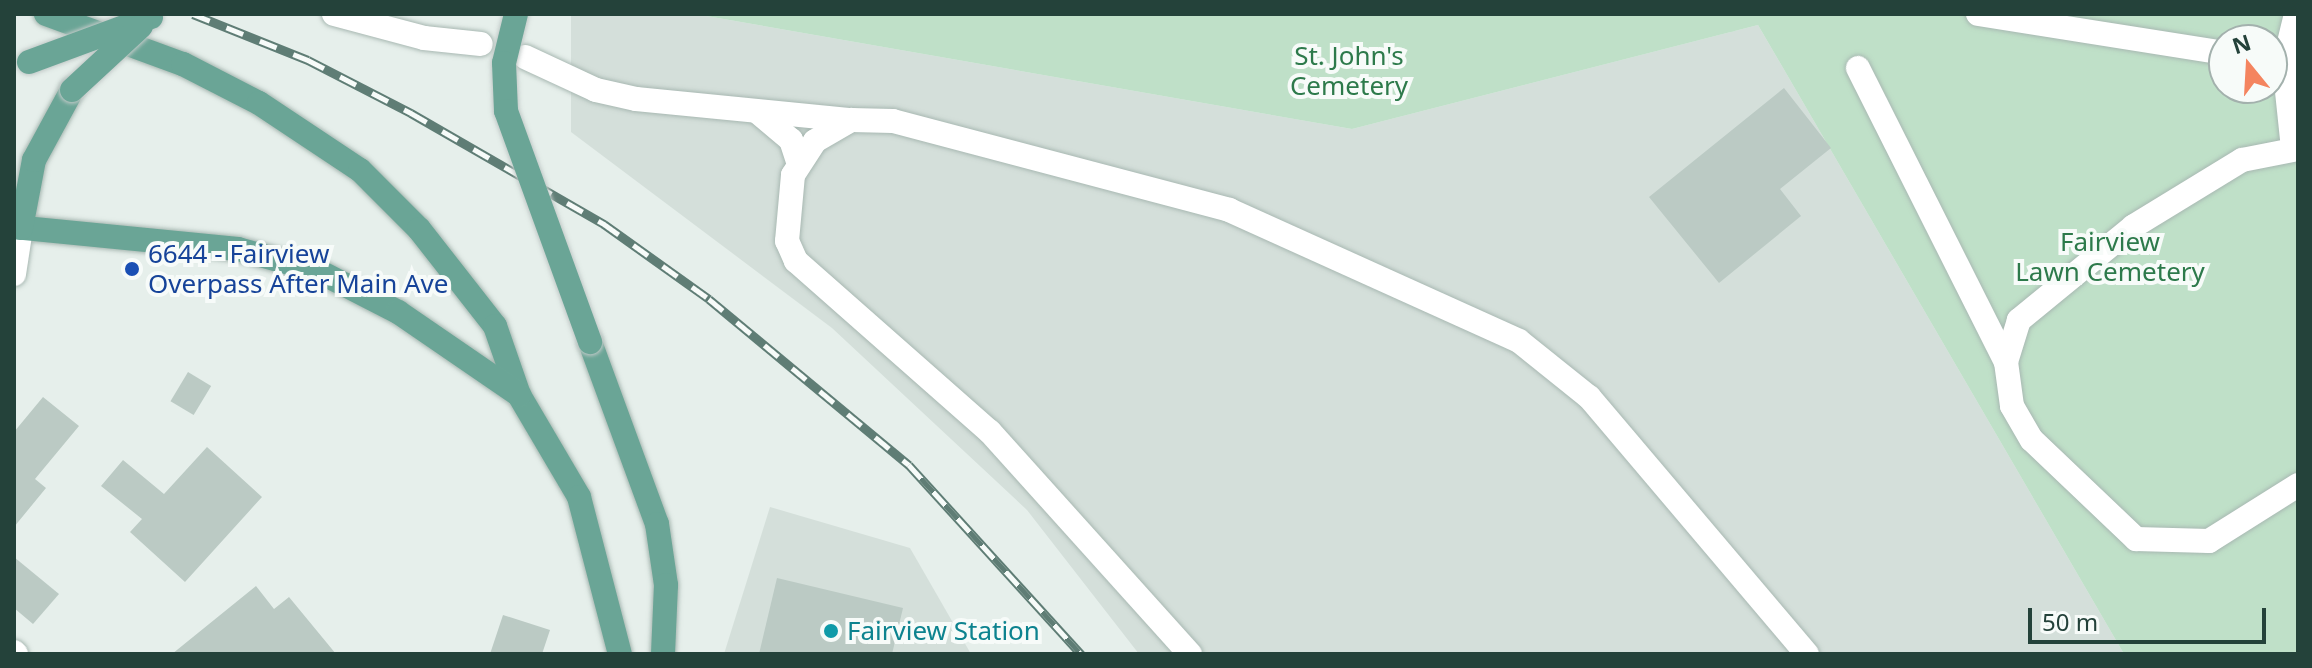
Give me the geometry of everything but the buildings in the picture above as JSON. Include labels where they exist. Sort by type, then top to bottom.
[{"type":"main road","points":[[46,14],[183,64],[312,134],[360,170],[473,293],[495,326],[519,395],[579,497],[620,654]]},
{"type":"main road","points":[[516,14],[504,63],[506,111],[657,524],[666,585],[663,654]]},
{"type":"main road","points":[[154,16],[72,90],[34,160],[17,227],[238,249],[318,271],[398,312],[519,395]]},
{"type":"main road","points":[[22,65],[154,16]]},
{"type":"street","points":[[334,14],[424,38],[481,44]]},
{"type":"street","points":[[1978,14],[2208,50]]},
{"type":"street","points":[[2288,35],[2296,14]]},
{"type":"street","points":[[525,57],[596,90],[757,111],[893,121],[1229,210],[1519,341],[1589,397],[1807,654]]},
{"type":"street","points":[[1858,68],[2006,362],[2012,406],[2032,440],[2136,539],[2209,541],[2298,485]]},
{"type":"street","points":[[2006,362],[2019,320],[2134,226],[2242,160],[2296,149],[2287,104]]},
{"type":"street","points":[[757,111],[791,140],[798,162],[787,241],[796,261],[990,432],[1190,654]]},
{"type":"street","points":[[798,162],[815,141],[851,120]]},
{"type":"street","points":[[14,274],[17,227]]},
{"type":"shaded area","points":[[571,14],[695,14],[1352,129],[1758,25],[2124,654],[1139,654],[1027,510],[832,328],[571,132]]},
{"type":"shaded area","points":[[770,507],[910,548],[971,654],[724,654]]},
{"type":"green space","name":"Fairview Lawn Cemetery","points":[[695,14],[2298,14],[2298,654],[2124,654],[1758,25],[1352,129]]},
{"type":"railway","points":[[193,14],[308,60],[411,113],[604,224],[709,299],[909,465],[1081,654]]},
{"type":"place","name":"6644 - Fairview Overpass After Main Ave","points":[[132,269]]},
{"type":"place","name":"Fairview Station","points":[[831,631]]},
{"type":"park label","name":"St. John's Cemetery","points":[[1349,71]]}]
